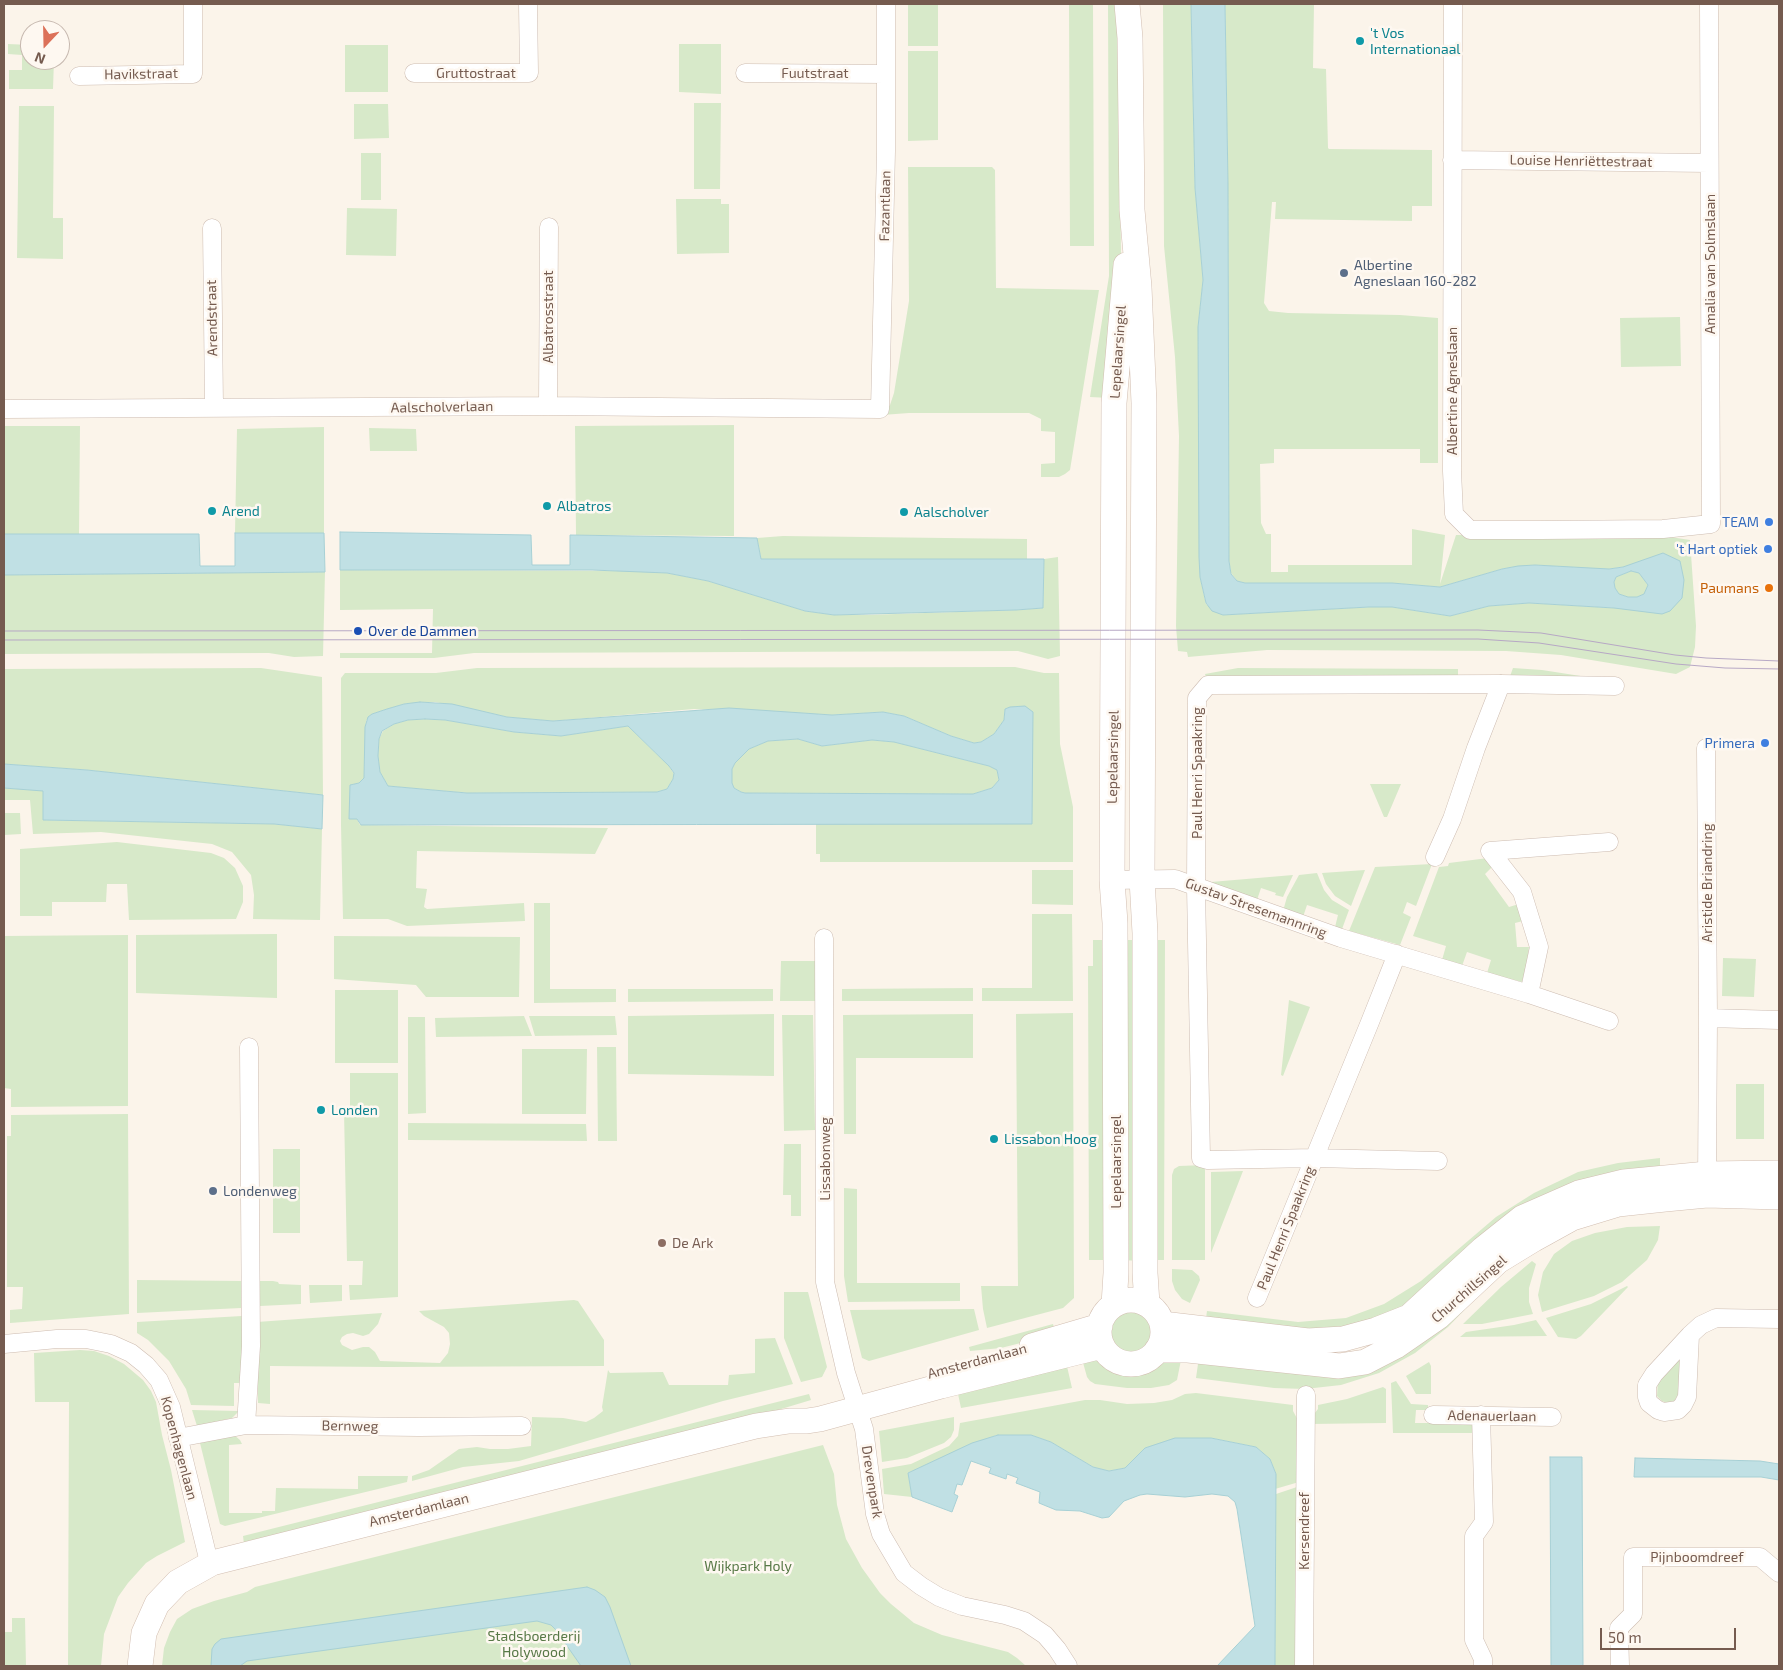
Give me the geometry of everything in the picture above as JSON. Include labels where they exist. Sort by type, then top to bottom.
[{"type":"street","name":"Havikstraat","points":[[79,76],[193,74],[193,4]]},
{"type":"street","name":"Gruttostraat","points":[[414,73],[529,73],[528,4]]},
{"type":"street","name":"Fazantlaan","points":[[880,409],[886,151],[886,4]]},
{"type":"street","name":"Lepelaarsingel","points":[[1127,4],[1130,38],[1132,210],[1139,287],[1144,402],[1142,879],[1145,933],[1145,1273],[1147,1304]]},
{"type":"street","name":"Lepelaarsingel","points":[[1130,38],[1134,4]]},
{"type":"street","name":"Albertine Agneslaan","points":[[1453,4],[1452,471],[1454,514],[1470,530],[1663,529],[1711,524]]},
{"type":"street","name":"Amalia van Solmslaan","points":[[1709,4],[1711,524]]},
{"type":"street","name":"Fuutstraat","points":[[745,73],[886,74]]},
{"type":"street","name":"Louise Henriëttestraat","points":[[1452,160],[1709,162]]},
{"type":"street","name":"Lepelaarsingel","points":[[1114,1304],[1116,1273],[1116,923],[1112,880],[1114,403],[1123,288],[1132,210]]},
{"type":"street","name":"Albatrosstraat","points":[[548,406],[549,227]]},
{"type":"street","name":"Arendstraat","points":[[212,228],[214,407]]},
{"type":"street","name":"Aalscholverlaan","points":[[4,408],[548,406],[880,409]]},
{"type":"street","name":"Paul Henri Spaakring","points":[[1438,1161],[1315,1158],[1208,1160],[1201,1158],[1196,887],[1196,698],[1208,685],[1501,684],[1615,686]]},
{"type":"street","points":[[1435,857],[1452,819],[1476,748],[1501,684]]},
{"type":"street","name":"Aristide Briandring","points":[[1706,748],[1707,1185]]},
{"type":"street","points":[[1529,994],[1538,947],[1522,892],[1490,851],[1609,842]]},
{"type":"street","name":"Gustav Stresemannring","points":[[1112,880],[1175,879],[1341,938],[1529,994],[1609,1021]]},
{"type":"street","name":"Lissabonweg","points":[[824,938],[825,1276],[828,1299],[856,1402]]},
{"type":"street","points":[[1315,1158],[1397,954]]},
{"type":"street","points":[[1708,1018],[1779,1020]]},
{"type":"street","points":[[246,1425],[251,1346],[249,1047]]},
{"type":"street","name":"Paul Henri Spaakring","points":[[1257,1298],[1315,1158]]},
{"type":"street","name":"Churchillsingel","points":[[1157,1350],[1188,1350],[1339,1366],[1365,1362],[1396,1346],[1438,1317],[1498,1262],[1534,1238],[1572,1218],[1618,1204],[1707,1185],[1779,1173]]},
{"type":"street","name":"Churchillsingel","points":[[1162,1324],[1308,1341],[1343,1339],[1376,1330],[1409,1316],[1483,1249],[1522,1218],[1579,1193],[1624,1182],[1707,1185],[1779,1197]]},
{"type":"street","points":[[1131,1300],[1147,1304],[1157,1312],[1162,1324],[1163,1337],[1157,1350],[1145,1360],[1129,1363],[1113,1358],[1101,1336],[1105,1314],[1114,1304],[1131,1300]]},
{"type":"street","points":[[1690,1335],[1701,1325],[1716,1318],[1779,1319]]},
{"type":"street","name":"Amsterdamlaan","points":[[140,1666],[144,1633],[157,1604],[178,1582],[212,1562],[756,1426],[789,1421],[807,1422],[856,1402],[1101,1336]]},
{"type":"street","name":"Kopenhagenlaan","points":[[4,1344],[57,1339],[86,1339],[111,1344],[131,1353],[146,1365],[159,1380],[171,1407],[207,1554],[212,1562]]},
{"type":"street","name":"Kersendreef","points":[[1304,1666],[1306,1395]]},
{"type":"street","name":"Drevenpark","points":[[856,1402],[875,1514],[882,1534],[904,1572],[920,1586],[939,1597],[962,1606],[1024,1621],[1045,1635],[1058,1649],[1068,1666]]},
{"type":"street","name":"Adenauerlaan","points":[[1433,1414],[1552,1417]]},
{"type":"street","points":[[1481,1415],[1484,1522],[1474,1536],[1474,1640],[1483,1660],[1483,1666]]},
{"type":"street","name":"Bernweg","points":[[178,1438],[246,1425],[522,1426]]},
{"type":"street","name":"Pijnboomdreef","points":[[1620,1666],[1619,1628],[1633,1614],[1633,1557],[1760,1557],[1779,1573]]},
{"type":"green space","points":[[908,4],[938,4],[938,46],[908,46]]},
{"type":"green space","points":[[1069,4],[1093,4],[1094,246],[1070,246]]},
{"type":"green space","points":[[1108,4],[1118,4],[1121,257],[1110,398],[1090,397],[1109,276]]},
{"type":"green space","points":[[1163,4],[1191,4],[1195,188],[1203,280],[1198,327],[1200,577],[1206,604],[1223,615],[1392,607],[1450,616],[1489,606],[1529,603],[1614,608],[1684,580],[1623,567],[1591,569],[1535,565],[1502,569],[1440,587],[1392,583],[1245,583],[1237,581],[1231,573],[1229,561],[1228,184],[1225,4],[1314,4],[1313,68],[1326,69],[1328,148],[1432,150],[1432,206],[1412,206],[1412,221],[1275,219],[1276,202],[1272,202],[1264,303],[1269,311],[1288,313],[1400,315],[1438,318],[1438,463],[1420,463],[1420,449],[1274,449],[1274,463],[1260,464],[1261,523],[1266,534],[1271,534],[1271,572],[1288,572],[1288,565],[1412,565],[1412,529],[1445,535],[1440,584],[1456,535],[1664,536],[1690,540],[1696,626],[1695,647],[1690,667],[1676,674],[1561,655],[1506,651],[1267,650],[1188,657],[1187,652],[1178,651],[1176,626],[1179,436],[1175,357],[1164,246]]},
{"type":"green space","points":[[8,44],[20,45],[20,55],[8,54]]},
{"type":"green space","points":[[679,44],[721,44],[721,94],[679,92]]},
{"type":"green space","points":[[345,45],[388,45],[388,92],[345,92]]},
{"type":"green space","points":[[908,51],[938,51],[938,140],[908,141]]},
{"type":"green space","points":[[9,70],[54,70],[53,89],[9,89]]},
{"type":"green space","points":[[694,103],[721,103],[720,189],[694,189]]},
{"type":"green space","points":[[354,104],[388,104],[389,138],[354,139]]},
{"type":"green space","points":[[19,106],[54,106],[53,218],[63,218],[63,259],[17,258]]},
{"type":"green space","points":[[361,153],[381,153],[381,200],[361,200]]},
{"type":"green space","points":[[908,167],[992,167],[995,170],[996,288],[1099,290],[1070,470],[1059,477],[1041,477],[1041,464],[1055,463],[1055,432],[1041,431],[1041,419],[1029,413],[909,413],[882,415],[890,405],[894,393],[909,301]]},
{"type":"green space","points":[[676,199],[721,199],[721,204],[729,204],[729,253],[677,254]]},
{"type":"green space","points":[[347,208],[397,209],[396,256],[346,255]]},
{"type":"green space","points":[[1680,317],[1681,366],[1621,367],[1620,318]]},
{"type":"green space","points":[[734,425],[734,536],[576,535],[575,426]]},
{"type":"green space","points":[[4,426],[80,426],[79,534],[4,534]]},
{"type":"green space","points":[[324,427],[324,533],[235,533],[237,429]]},
{"type":"green space","points":[[369,428],[416,429],[417,451],[370,451]]},
{"type":"green space","points":[[783,536],[1027,539],[1027,559],[761,559],[757,538]]},
{"type":"green space","points":[[1058,557],[1060,656],[1048,659],[1018,651],[474,653],[434,658],[340,658],[340,653],[432,653],[433,609],[340,610],[340,570],[644,571],[667,573],[708,581],[805,611],[834,615],[866,615],[1043,608],[1044,559]]},
{"type":"green space","points":[[1631,571],[1639,573],[1648,585],[1645,594],[1637,597],[1628,597],[1619,594],[1615,588],[1614,582],[1616,577]]},
{"type":"green space","points":[[325,572],[323,656],[294,657],[269,653],[4,654],[4,575]]},
{"type":"green space","points":[[1015,667],[1044,673],[1059,673],[1060,744],[1073,807],[1073,862],[820,862],[820,854],[816,854],[816,824],[1032,824],[1019,706],[1005,709],[1004,720],[994,734],[981,742],[974,743],[951,736],[904,716],[883,712],[832,715],[694,709],[553,721],[507,717],[435,702],[404,704],[372,714],[366,721],[364,778],[359,783],[351,785],[350,819],[357,819],[360,825],[608,828],[595,854],[417,851],[416,888],[427,889],[424,907],[427,909],[524,903],[525,921],[407,926],[388,919],[343,919],[341,678],[345,673],[436,673],[477,668]]},
{"type":"green space","points":[[261,668],[322,677],[323,795],[87,770],[4,764],[4,669]]},
{"type":"green space","points":[[1238,668],[1458,669],[1458,678],[1207,680],[1205,674]]},
{"type":"green space","points":[[1513,668],[1542,670],[1613,681],[1509,679]]},
{"type":"green space","points":[[408,720],[445,720],[514,732],[561,736],[628,726],[669,766],[674,774],[673,779],[667,789],[657,792],[467,793],[388,786],[380,772],[378,756],[379,739],[383,731],[394,724]]},
{"type":"green space","points":[[798,739],[822,746],[872,740],[895,742],[989,766],[997,770],[999,780],[992,788],[973,794],[745,793],[734,788],[732,784],[732,769],[735,763],[749,749],[768,741]]},
{"type":"green space","points":[[1370,784],[1401,784],[1387,817],[1384,817]]},
{"type":"green space","points":[[4,788],[43,790],[43,820],[274,824],[322,829],[320,920],[253,919],[254,895],[251,875],[232,852],[212,844],[101,832],[33,834],[30,800],[4,800]]},
{"type":"green space","points":[[4,813],[20,813],[21,834],[4,835]]},
{"type":"green space","points":[[117,842],[211,853],[224,858],[235,868],[243,886],[243,902],[236,919],[129,920],[127,884],[107,884],[106,902],[52,902],[52,916],[20,916],[20,849]]},
{"type":"green space","points":[[1488,858],[1494,865],[1485,874],[1509,907],[1519,904],[1527,920],[1515,923],[1517,947],[1529,947],[1522,982],[1487,973],[1491,960],[1467,952],[1462,966],[1442,960],[1446,946],[1413,936],[1439,867],[1448,866],[1449,863]]},
{"type":"green space","points":[[1432,864],[1416,906],[1407,902],[1403,913],[1411,917],[1400,945],[1349,931],[1375,867]]},
{"type":"green space","points":[[1032,870],[1073,870],[1073,905],[1032,904]]},
{"type":"green space","points":[[1365,870],[1351,906],[1335,896],[1326,884],[1322,873]]},
{"type":"green space","points":[[1317,873],[1324,890],[1332,900],[1349,910],[1342,929],[1335,927],[1338,915],[1307,905],[1303,917],[1283,911],[1287,897],[1299,875]]},
{"type":"green space","points":[[1293,875],[1283,897],[1261,888],[1256,903],[1211,889],[1211,882]]},
{"type":"green space","points":[[534,903],[550,903],[550,989],[616,989],[616,1002],[534,1003]]},
{"type":"green space","points":[[1032,914],[1072,914],[1073,1001],[982,1001],[982,988],[1032,988]]},
{"type":"green space","points":[[277,934],[277,998],[136,993],[136,935]]},
{"type":"green space","points":[[128,935],[128,1106],[11,1107],[11,1089],[4,1088],[4,936]]},
{"type":"green space","points":[[334,936],[520,937],[519,997],[426,997],[416,985],[334,979]]},
{"type":"green space","points":[[1093,940],[1109,940],[1110,1260],[1089,1260],[1088,966],[1093,966]]},
{"type":"green space","points":[[1121,940],[1139,940],[1140,1261],[1121,1260]]},
{"type":"green space","points":[[1150,940],[1165,940],[1164,1260],[1151,1260]]},
{"type":"green space","points":[[1723,958],[1756,959],[1754,997],[1722,996]]},
{"type":"green space","points":[[781,961],[815,961],[815,1001],[780,1001]]},
{"type":"green space","points":[[973,988],[973,1001],[842,1001],[842,989]]},
{"type":"green space","points":[[628,989],[773,989],[773,1001],[628,1002]]},
{"type":"green space","points":[[335,990],[398,990],[398,1063],[335,1063]]},
{"type":"green space","points":[[1289,1000],[1310,1007],[1283,1076],[1281,1075]]},
{"type":"green space","points":[[1073,1013],[1074,1298],[1063,1308],[987,1328],[981,1286],[1018,1286],[1016,1014]]},
{"type":"green space","points":[[774,1014],[774,1076],[628,1074],[628,1016]]},
{"type":"green space","points":[[973,1014],[973,1058],[856,1058],[856,1134],[844,1134],[843,1015]]},
{"type":"green space","points":[[782,1015],[813,1015],[815,1130],[784,1131]]},
{"type":"green space","points":[[524,1016],[532,1036],[436,1037],[435,1018]]},
{"type":"green space","points":[[529,1016],[615,1016],[617,1035],[535,1036]]},
{"type":"green space","points":[[408,1017],[425,1017],[426,1113],[408,1114]]},
{"type":"green space","points":[[597,1047],[616,1047],[617,1141],[598,1141]]},
{"type":"green space","points":[[522,1049],[587,1049],[586,1114],[522,1114]]},
{"type":"green space","points":[[350,1073],[398,1073],[398,1297],[350,1300],[349,1285],[362,1285],[363,1261],[347,1261],[344,1111],[350,1110]]},
{"type":"green space","points":[[1736,1084],[1764,1084],[1764,1139],[1736,1139]]},
{"type":"green space","points":[[128,1114],[129,1314],[10,1323],[10,1310],[22,1309],[23,1287],[7,1287],[7,1136],[11,1136],[11,1115]]},
{"type":"green space","points":[[408,1123],[586,1124],[587,1141],[408,1140]]},
{"type":"green space","points":[[784,1144],[801,1144],[801,1216],[791,1216],[791,1195],[783,1195]]},
{"type":"green space","points":[[273,1149],[300,1149],[300,1233],[273,1233]]},
{"type":"green space","points":[[1660,1158],[1660,1172],[1406,1310],[1355,1333],[1205,1325],[1207,1311],[1298,1322],[1346,1318],[1384,1304],[1421,1281],[1496,1217],[1534,1193],[1578,1172],[1618,1163]]},
{"type":"green space","points":[[1205,1165],[1205,1260],[1172,1260],[1172,1175],[1174,1169],[1179,1166]]},
{"type":"green space","points":[[1243,1171],[1211,1253],[1211,1172]]},
{"type":"green space","points":[[844,1188],[857,1189],[857,1283],[960,1283],[960,1301],[848,1302],[844,1276]]},
{"type":"green space","points":[[1660,1226],[1658,1240],[1647,1260],[1622,1282],[1594,1296],[1542,1312],[1538,1295],[1543,1272],[1554,1254],[1572,1241],[1595,1233],[1627,1227]]},
{"type":"green space","points":[[1532,1261],[1536,1264],[1529,1288],[1529,1302],[1533,1314],[1482,1324],[1463,1324],[1501,1287]]},
{"type":"green space","points":[[1172,1269],[1192,1270],[1199,1276],[1200,1280],[1190,1303],[1182,1299],[1175,1290],[1172,1281]]},
{"type":"green space","points":[[137,1280],[242,1281],[241,1308],[137,1313]]},
{"type":"green space","points":[[259,1281],[301,1285],[301,1304],[260,1306]]},
{"type":"green space","points":[[309,1285],[342,1285],[342,1301],[310,1303]]},
{"type":"green space","points":[[1627,1286],[1581,1336],[1576,1339],[1558,1337],[1546,1318],[1591,1304]]},
{"type":"green space","points":[[784,1292],[808,1292],[827,1367],[822,1377],[801,1382],[784,1338]]},
{"type":"green space","points":[[1477,1297],[1448,1327],[1415,1353],[1379,1373],[1341,1385],[1305,1389],[1274,1388],[1196,1378],[1199,1357],[1349,1367]]},
{"type":"green space","points":[[578,1301],[604,1340],[604,1366],[270,1366],[270,1404],[258,1403],[257,1322],[382,1313],[378,1324],[369,1334],[363,1336],[353,1333],[347,1334],[340,1341],[342,1345],[352,1350],[369,1347],[375,1352],[380,1361],[440,1363],[448,1353],[450,1344],[449,1333],[444,1327],[424,1316],[419,1311]]},
{"type":"green space","points":[[974,1309],[979,1330],[869,1361],[862,1358],[850,1310]]},
{"type":"green space","points":[[1131,1312],[1145,1318],[1151,1332],[1145,1346],[1131,1352],[1117,1346],[1111,1332],[1117,1318]]},
{"type":"green space","points":[[242,1316],[242,1383],[234,1383],[234,1406],[191,1405],[186,1389],[169,1361],[148,1340],[137,1333],[137,1322]]},
{"type":"green space","points":[[1536,1320],[1547,1336],[1460,1337],[1466,1332]]},
{"type":"green space","points":[[1053,1324],[1056,1334],[1001,1348],[970,1351],[969,1347]]},
{"type":"green space","points":[[775,1338],[793,1384],[723,1401],[519,1461],[463,1467],[412,1481],[412,1476],[429,1470],[459,1449],[477,1447],[508,1449],[531,1446],[532,1417],[563,1418],[586,1422],[594,1418],[603,1411],[608,1370],[610,1373],[663,1372],[669,1385],[728,1385],[729,1375],[755,1373],[755,1339]]},
{"type":"green space","points":[[94,1351],[124,1364],[143,1380],[151,1391],[156,1402],[185,1542],[146,1563],[118,1597],[104,1634],[101,1666],[68,1666],[69,1402],[35,1402],[34,1353]]},
{"type":"green space","points":[[1182,1355],[1177,1380],[1169,1385],[1151,1388],[1127,1388],[1095,1384],[1087,1377],[1082,1359],[1097,1358],[1114,1369],[1134,1373],[1148,1369],[1165,1357]]},
{"type":"green space","points":[[1682,1358],[1683,1385],[1675,1400],[1670,1404],[1662,1401],[1657,1396],[1658,1380]]},
{"type":"green space","points":[[1066,1362],[1072,1388],[961,1408],[958,1394]]},
{"type":"green space","points":[[1429,1362],[1431,1366],[1431,1394],[1416,1394],[1406,1376]]},
{"type":"green space","points":[[1396,1381],[1411,1404],[1428,1405],[1428,1410],[1416,1410],[1415,1423],[1472,1423],[1472,1433],[1393,1433],[1391,1383]]},
{"type":"green space","points":[[1383,1387],[1386,1389],[1386,1423],[1310,1424],[1310,1419],[1318,1409],[1318,1405],[1347,1399]]},
{"type":"green space","points":[[1196,1393],[1293,1405],[1293,1411],[1299,1422],[1299,1482],[1275,1489],[1276,1474],[1270,1459],[1256,1447],[1211,1438],[1145,1448],[1125,1468],[1109,1471],[1093,1467],[1051,1442],[1031,1435],[997,1435],[908,1473],[912,1497],[884,1494],[882,1469],[911,1464],[949,1446],[958,1436],[960,1423],[1085,1400],[1127,1404],[1154,1403],[1172,1400],[1185,1394]]},
{"type":"green space","points":[[809,1394],[811,1400],[768,1413],[244,1544],[243,1536]]},
{"type":"green space","points":[[192,1410],[239,1411],[232,1418],[197,1426]]},
{"type":"green space","points":[[954,1417],[954,1430],[951,1437],[944,1443],[907,1458],[882,1462],[879,1431]]},
{"type":"green space","points":[[234,1435],[242,1444],[229,1445],[229,1513],[275,1511],[276,1488],[358,1489],[358,1476],[408,1476],[407,1482],[225,1526],[220,1524],[200,1443]]},
{"type":"green space","name":"Wijkpark Holy","points":[[823,1445],[834,1474],[837,1505],[846,1539],[862,1568],[880,1593],[914,1623],[942,1635],[1008,1652],[1026,1666],[162,1666],[164,1648],[177,1619],[192,1609],[247,1592],[255,1587]]},
{"type":"green space","points":[[1300,1486],[1299,1666],[1275,1666],[1276,1494]]},
{"type":"green space","points":[[12,1618],[25,1618],[26,1666],[4,1666],[4,1632],[12,1632]]},
{"type":"water","points":[[1191,4],[1225,4],[1228,184],[1229,561],[1231,574],[1237,581],[1245,583],[1392,583],[1440,587],[1518,566],[1535,565],[1609,569],[1623,567],[1663,553],[1680,561],[1684,580],[1682,598],[1670,611],[1662,614],[1614,608],[1529,603],[1489,606],[1450,616],[1392,607],[1223,615],[1212,611],[1206,603],[1200,577],[1199,557],[1198,327],[1203,280],[1195,188]],"holes":[[[1631,571],[1639,573],[1648,585],[1644,594],[1637,597],[1619,594],[1615,588],[1614,582],[1616,577]]]},
{"type":"water","points":[[340,532],[531,535],[532,565],[570,565],[570,535],[757,538],[761,559],[1044,559],[1043,608],[834,615],[805,611],[708,581],[667,573],[592,570],[340,570]]},
{"type":"water","points":[[235,533],[324,533],[325,572],[4,575],[4,534],[199,534],[200,566],[235,566]]},
{"type":"water","points":[[420,702],[452,704],[507,717],[553,721],[729,708],[832,715],[883,712],[904,716],[951,736],[974,743],[981,742],[994,734],[1004,720],[1005,709],[1025,706],[1033,712],[1032,824],[361,825],[357,819],[349,819],[350,785],[359,783],[364,778],[365,727],[368,717],[404,704]],"holes":[[[408,720],[445,720],[514,732],[561,736],[628,726],[669,766],[674,773],[673,779],[667,789],[657,792],[467,793],[388,786],[380,772],[378,756],[379,739],[382,731],[394,724]],[[798,739],[822,746],[872,740],[894,742],[989,766],[997,770],[999,780],[992,788],[973,794],[745,793],[734,788],[732,769],[735,763],[749,749],[768,741]]]},
{"type":"water","points":[[4,764],[87,770],[323,795],[322,829],[274,824],[43,820],[43,791],[4,788]]},
{"type":"water","points":[[998,1435],[1031,1435],[1051,1442],[1093,1467],[1109,1471],[1125,1468],[1145,1448],[1175,1438],[1211,1438],[1256,1447],[1270,1459],[1276,1474],[1275,1666],[1217,1666],[1255,1626],[1237,1509],[1235,1502],[1228,1496],[1212,1494],[1185,1497],[1140,1495],[1124,1501],[1109,1517],[1102,1518],[1080,1511],[1056,1510],[1039,1503],[1040,1492],[1016,1483],[1018,1478],[1007,1474],[1006,1479],[989,1473],[991,1468],[971,1461],[962,1485],[957,1484],[954,1494],[958,1496],[952,1512],[912,1497],[908,1473],[972,1443]]},
{"type":"water","points":[[1550,1457],[1582,1457],[1583,1666],[1551,1666]]},
{"type":"water","points":[[1635,1458],[1760,1461],[1779,1464],[1779,1480],[1761,1477],[1634,1477]]},
{"type":"water","points":[[587,1587],[605,1597],[631,1666],[581,1666],[556,1630],[551,1625],[537,1621],[247,1661],[240,1666],[211,1666],[212,1649],[221,1639]]},
{"type":"tram line","points":[[4,631],[1478,630],[1541,633],[1675,655],[1779,661]]},
{"type":"tram line","points":[[4,640],[1478,639],[1539,643],[1676,664],[1725,668],[1779,669]]},
{"type":"place","name":"'t Vos Internationaal","points":[[1360,41]]},
{"type":"place","name":"Albertine Agneslaan 160-282","points":[[1344,273]]},
{"type":"place","name":"Albatros","points":[[547,506]]},
{"type":"place","name":"Arend","points":[[212,511]]},
{"type":"place","name":"Aalscholver","points":[[904,512]]},
{"type":"place","name":"TEAM","points":[[1769,522]]},
{"type":"place","name":"'t Hart optiek","points":[[1768,549]]},
{"type":"place","name":"Paumans","points":[[1769,588]]},
{"type":"place","name":"Over de Dammen","points":[[358,631]]},
{"type":"place","name":"Primera","points":[[1765,743]]},
{"type":"place","name":"Londen","points":[[321,1110]]},
{"type":"place","name":"Lissabon Hoog","points":[[994,1139]]},
{"type":"place","name":"Londenweg","points":[[213,1191]]},
{"type":"place","name":"De Ark","points":[[662,1243]]},
{"type":"park label","name":"Stadsboerderij Holywood","points":[[534,1644]]}]
